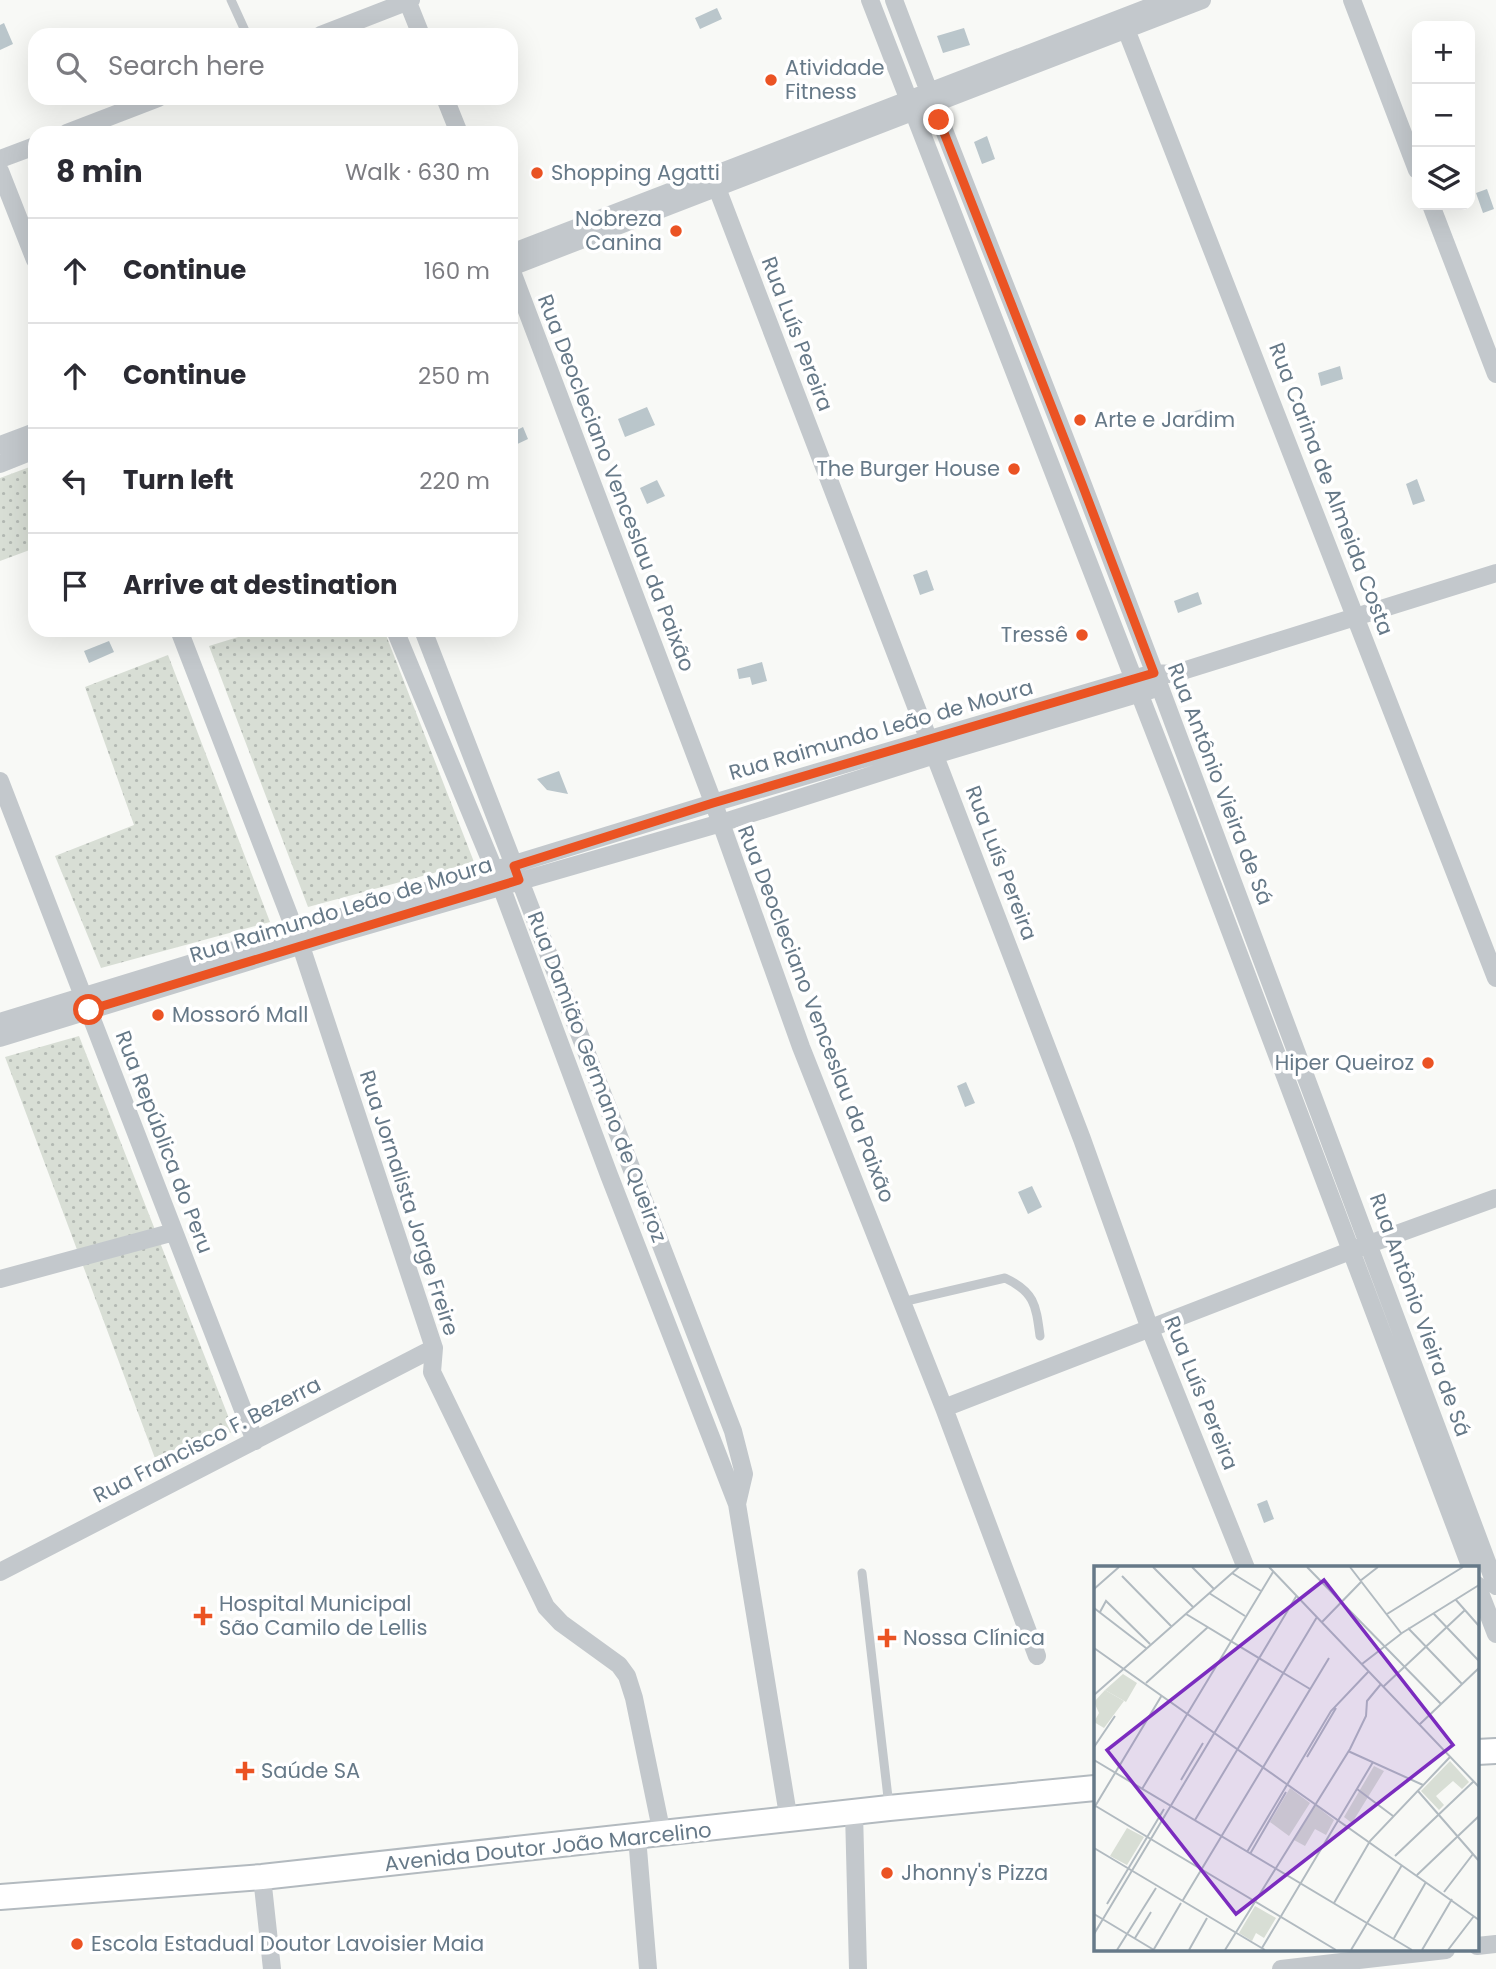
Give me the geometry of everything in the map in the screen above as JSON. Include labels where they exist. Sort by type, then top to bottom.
[{"type":"street","points":[[339,28],[409,0],[419,28]]},
{"type":"street","name":"Rua Antônio Vieira de Sá","points":[[870,0],[1137,686],[1350,1251],[1454,1499],[1496,1587]]},
{"type":"street","name":"Rua Antônio Vieira de Sá","points":[[894,0],[1082,484],[1370,1244],[1454,1499],[1471,1566]]},
{"type":"street","points":[[1124,24],[1168,0]]},
{"type":"street","points":[[518,251],[714,181],[1124,24],[1202,0]]},
{"type":"street","points":[[1352,0],[1412,157]]},
{"type":"street","name":"Rua Carina de Almeida Costa","points":[[1124,24],[1496,978]]},
{"type":"street","points":[[85,126],[140,105]]},
{"type":"street","points":[[448,105],[456,126]]},
{"type":"street","points":[[0,159],[28,149]]},
{"type":"street","points":[[0,171],[28,242]]},
{"type":"street","points":[[518,265],[714,181]]},
{"type":"street","name":"Rua Luís Pereira","points":[[714,181],[1082,1139],[1150,1329],[1245,1566]]},
{"type":"street","points":[[1432,210],[1496,374]]},
{"type":"street","name":"Rua Deocleciano Venceslau da Paixão","points":[[518,287],[721,823],[801,1047],[944,1408],[1037,1656]]},
{"type":"street","points":[[0,445],[28,435]]},
{"type":"street","points":[[0,464],[28,453]]},
{"type":"street","points":[[1157,681],[1496,573]]},
{"type":"street","name":"Rua Jornalista Jorge Freire","points":[[182,637],[298,939],[434,1348],[432,1372],[546,1607],[561,1623],[619,1665],[627,1676],[634,1698],[649,1835],[648,1969]]},
{"type":"street","name":"Rua Damião Germano de Queiroz","points":[[398,637],[498,879],[737,1504],[789,1821]]},
{"type":"street","name":"Rua Damião Germano de Queiroz","points":[[426,637],[733,1431],[744,1474],[737,1504]]},
{"type":"street","name":"Rua Raimundo Leão de Moura","points":[[0,1022],[86,1003],[498,879],[713,803],[932,748],[1157,681]]},
{"type":"street","name":"Rua Raimundo Leão de Moura","points":[[517,873],[721,823],[932,748]]},
{"type":"street","name":"Rua República do Peru","points":[[0,781],[255,1441]]},
{"type":"street","name":"Rua Raimundo Leão de Moura","points":[[0,1038],[86,1003]]},
{"type":"street","points":[[609,1175],[630,1167]]},
{"type":"street","points":[[944,1408],[1350,1251],[1496,1198]]},
{"type":"street","points":[[0,1279],[174,1232]]},
{"type":"street","name":"Rua Francisco F. Bezerra","points":[[0,1573],[434,1348]]},
{"type":"street","points":[[1478,1587],[1492,1614],[1496,1634]]},
{"type":"street","points":[[1478,1752],[1496,1751]]},
{"type":"street","name":"Avenida Doutor João Marcelino","points":[[0,1897],[262,1877],[1094,1788]]},
{"type":"street","points":[[854,1812],[858,1969]]},
{"type":"street","points":[[262,1877],[272,1969]]},
{"type":"street","points":[[1478,1946],[1496,1944]]},
{"type":"street","points":[[1293,1964],[1424,1952]]},
{"type":"lane","points":[[231,0],[244,28]]},
{"type":"lane","points":[[902,1302],[1004,1278],[1018,1284],[1031,1295],[1040,1336]]},
{"type":"lane","points":[[862,1573],[889,1808]]},
{"type":"shaded area","points":[[717,8],[722,19],[700,29],[695,18]]},
{"type":"shaded area","points":[[4,23],[13,44],[0,50],[0,25]]},
{"type":"shaded area","points":[[964,28],[970,45],[943,53],[937,36]]},
{"type":"shaded area","points":[[987,136],[995,159],[982,164],[974,142]]},
{"type":"shaded area","points":[[1487,189],[1494,209],[1483,213],[1476,193]]},
{"type":"shaded area","points":[[1340,366],[1343,379],[1321,386],[1318,373]]},
{"type":"shaded area","points":[[647,407],[655,425],[625,437],[618,419]]},
{"type":"shaded area","points":[[1205,408],[1208,419],[1186,426],[1182,415]]},
{"type":"shaded area","points":[[523,427],[528,439],[518,444],[518,430]]},
{"type":"shaded area","points":[[28,468],[28,551],[0,561],[0,478]]},
{"type":"shaded area","points":[[1417,479],[1425,501],[1413,505],[1406,484]]},
{"type":"shaded area","points":[[657,480],[665,496],[647,504],[640,488]]},
{"type":"shaded area","points":[[927,570],[934,590],[920,595],[913,575]]},
{"type":"shaded area","points":[[1198,592],[1202,604],[1178,613],[1174,601]]},
{"type":"shaded area","points":[[238,637],[387,637],[474,862],[308,907],[209,646]]},
{"type":"shaded area","points":[[109,641],[114,652],[89,663],[84,651]]},
{"type":"shaded area","points":[[168,655],[270,922],[101,968],[55,856],[134,825],[85,687]]},
{"type":"shaded area","points":[[762,662],[767,681],[752,685],[750,677],[739,679],[737,669]]},
{"type":"shaded area","points":[[559,771],[568,794],[547,790],[537,779]]},
{"type":"shaded area","points":[[79,1036],[234,1431],[159,1469],[5,1057]]},
{"type":"shaded area","points":[[966,1082],[975,1103],[965,1107],[957,1086]]},
{"type":"shaded area","points":[[1032,1186],[1042,1207],[1028,1214],[1018,1192]]},
{"type":"shaded area","points":[[1267,1500],[1274,1519],[1264,1523],[1257,1504]]},
{"type":"place","name":"Atividade Fitness","points":[[771,80]]},
{"type":"place","name":"Shopping Agatti","points":[[537,173]]},
{"type":"place","name":"Nobreza Canina","points":[[676,231]]},
{"type":"place","name":"Arte e Jardim","points":[[1080,420]]},
{"type":"place","name":"The Burger House","points":[[1014,469]]},
{"type":"place","name":"Tressê","points":[[1082,635]]},
{"type":"place","name":"Mossoró Mall","points":[[158,1015]]},
{"type":"place","name":"Hiper Queiroz","points":[[1428,1063]]},
{"type":"place","name":"Hospital Municipal São Camilo de Lellis","points":[[203,1616]]},
{"type":"place","name":"Nossa Clínica","points":[[887,1638]]},
{"type":"place","name":"Saúde SA","points":[[245,1771]]},
{"type":"place","name":"Jhonny's Pizza","points":[[887,1873]]},
{"type":"place","name":"Escola Estadual Doutor Lavoisier Maia","points":[[77,1944]]},
{"type":"route","points":[[89,1010],[519,880],[514,866],[713,803],[1154,673],[939,120]]}]
